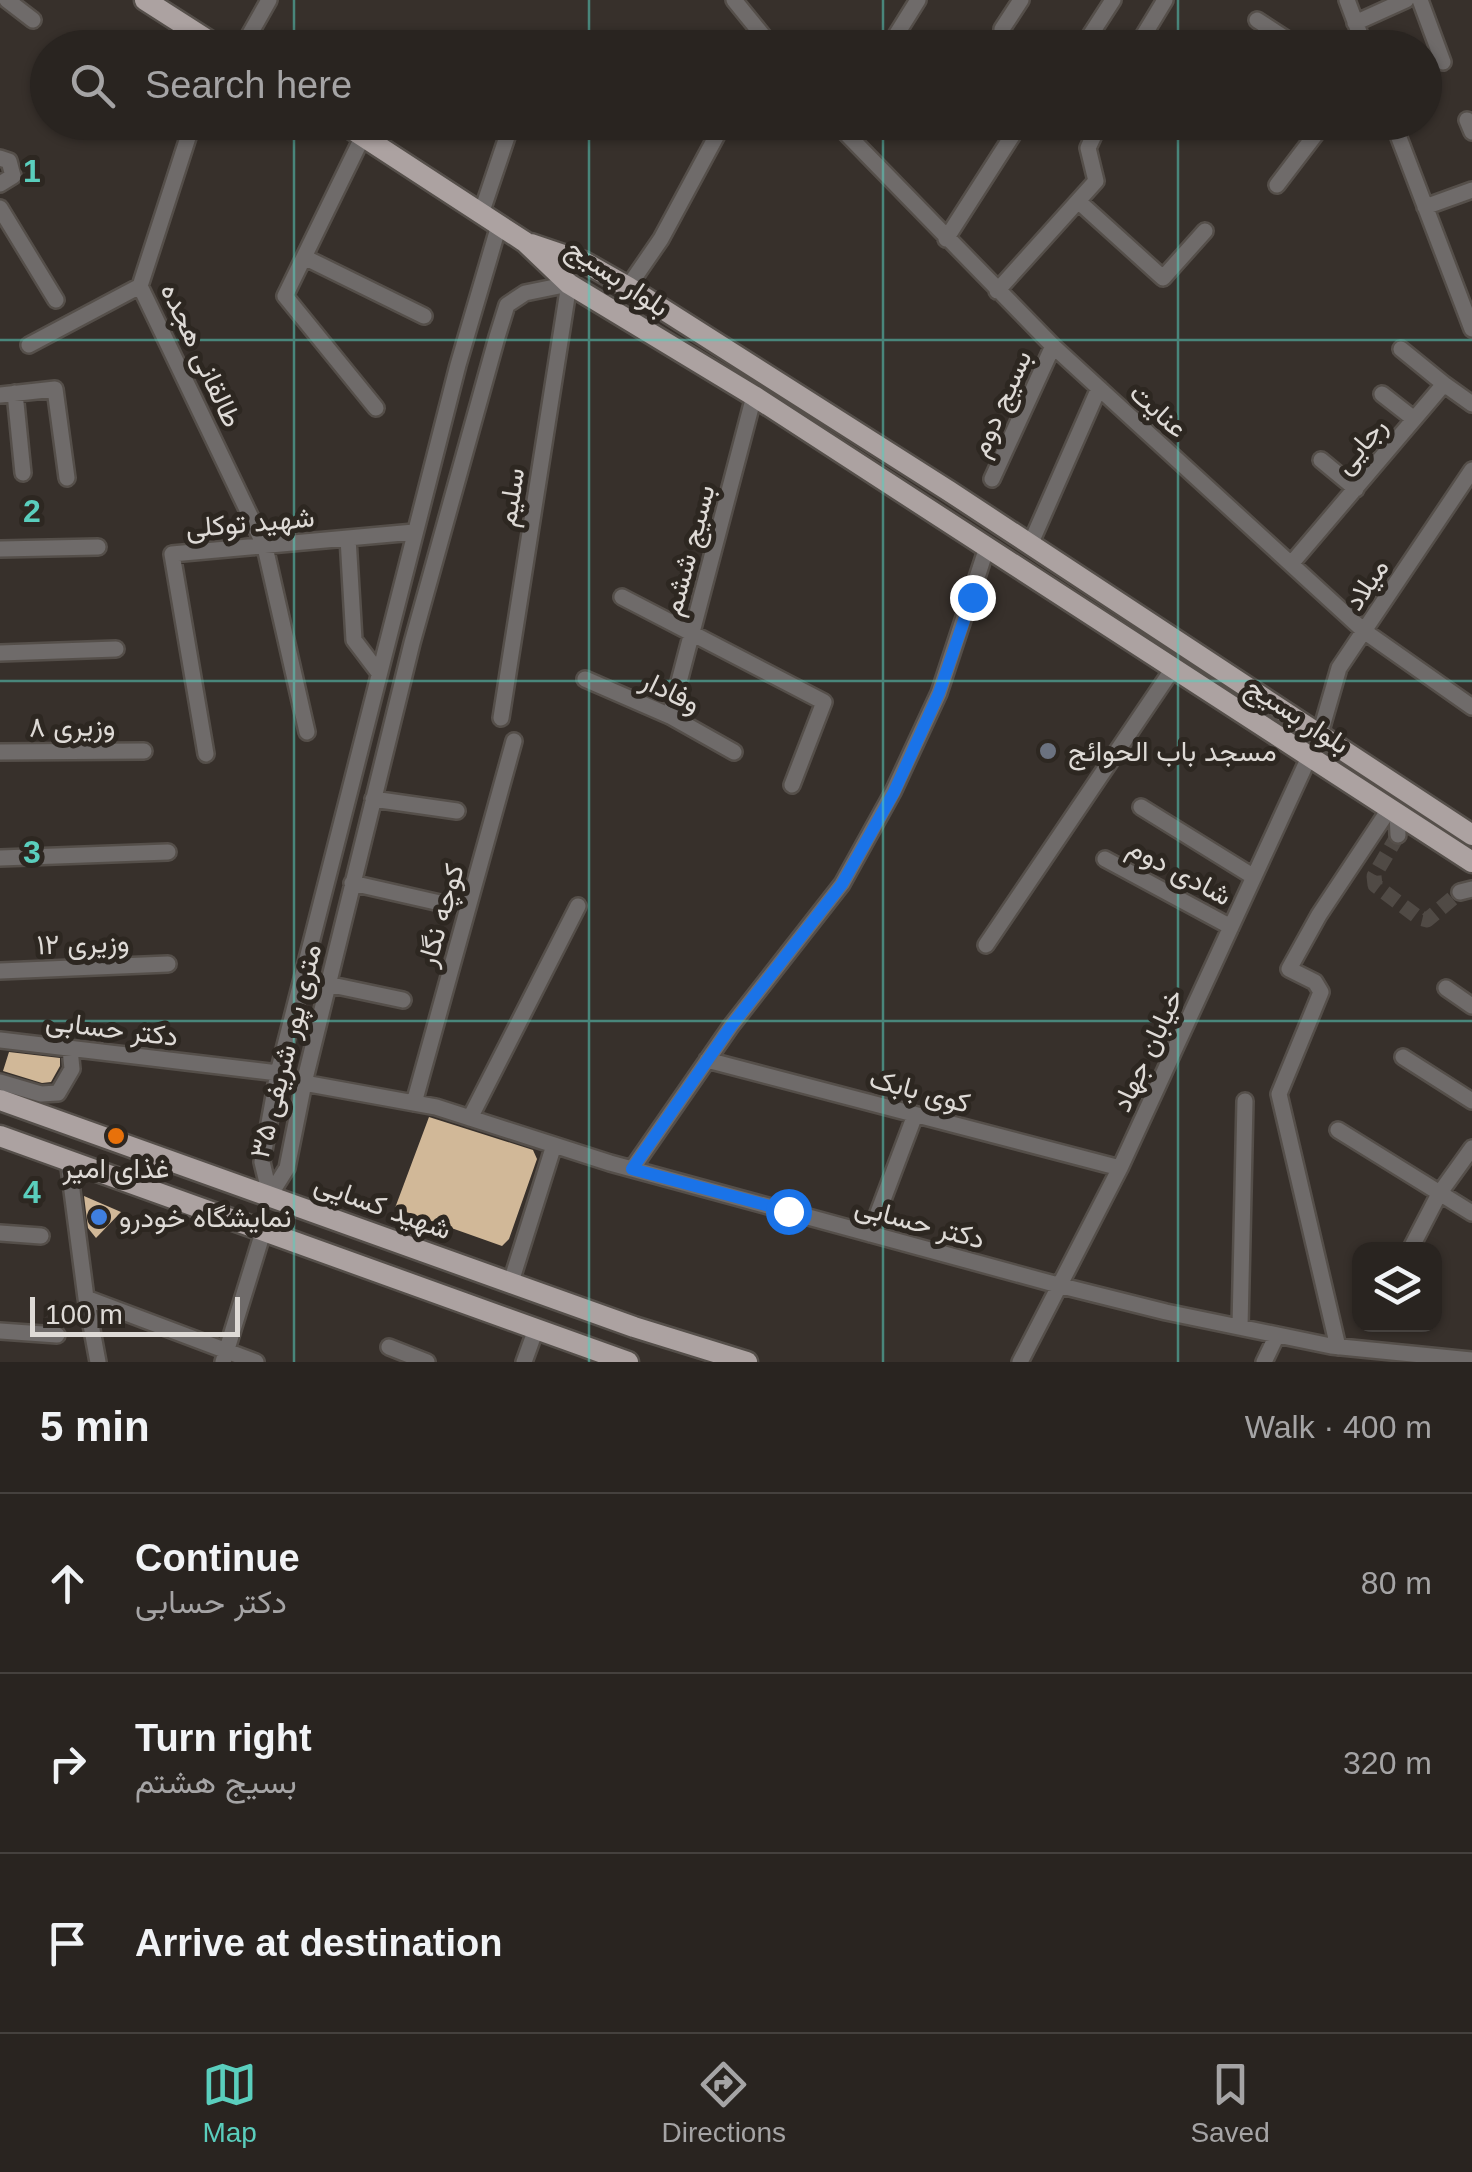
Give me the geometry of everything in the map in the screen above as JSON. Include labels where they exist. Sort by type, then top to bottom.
[{"type":"main road","points":[[145,0],[192,30]]},
{"type":"main road","points":[[371,140],[525,242]]},
{"type":"main road","name":"بلوار بسیج","points":[[525,242],[584,262],[628,287],[1472,836]]},
{"type":"main road","name":"بلوار بسیج","points":[[525,242],[569,284],[754,396],[1310,756],[1398,818],[1472,862]]},
{"type":"main road","points":[[1310,756],[1320,734]]},
{"type":"main road","points":[[1398,818],[1418,799]]},
{"type":"main road","name":"شهید کسایی","points":[[0,1100],[634,1327],[748,1362]]},
{"type":"main road","points":[[0,1136],[628,1362]]},
{"type":"main road","points":[[264,1229],[270,1195]]},
{"type":"street","points":[[7,0],[33,20]]},
{"type":"street","points":[[252,30],[269,0]]},
{"type":"street","points":[[734,0],[758,30]]},
{"type":"street","points":[[899,30],[918,0]]},
{"type":"street","points":[[1002,28],[1021,0]]},
{"type":"street","points":[[1094,30],[1113,0]]},
{"type":"street","points":[[1147,30],[1165,0]]},
{"type":"street","points":[[1347,0],[1359,30]]},
{"type":"street","points":[[1356,23],[1406,0]]},
{"type":"street","points":[[1420,0],[1432,30]]},
{"type":"street","points":[[1257,20],[1272,30]]},
{"type":"street","points":[[1442,57],[1444,62]]},
{"type":"street","name":"طالقانی هجده","points":[[187,140],[140,286],[265,546],[308,732]]},
{"type":"street","points":[[348,140],[285,296],[376,408]]},
{"type":"street","name":"۳۵ متری پور شریفی","points":[[270,1195],[262,1162],[278,1073],[469,328],[508,140]]},
{"type":"street","points":[[628,287],[661,239],[710,140]]},
{"type":"street","name":"عنایت","points":[[852,140],[1053,346],[1364,631],[1472,708]]},
{"type":"street","points":[[946,238],[1009,140]]},
{"type":"street","points":[[997,292],[1096,181],[1088,148],[1092,140]]},
{"type":"street","points":[[1277,186],[1312,140]]},
{"type":"street","points":[[1401,140],[1472,329]]},
{"type":"street","points":[[0,158],[9,161],[14,176],[0,184]]},
{"type":"street","points":[[1426,207],[1472,190]]},
{"type":"street","points":[[1078,201],[1162,278],[1205,231]]},
{"type":"street","points":[[0,208],[56,300]]},
{"type":"street","points":[[304,257],[424,316]]},
{"type":"street","name":"۳۵ متری پور شریفی","points":[[270,1195],[286,1168],[412,643],[497,336],[508,305],[525,293],[569,284]]},
{"type":"street","name":"سلیم","points":[[501,718],[569,284]]},
{"type":"street","points":[[28,346],[140,286]]},
{"type":"street","points":[[469,328],[497,336]]},
{"type":"street","name":"بسيج دوم","points":[[992,480],[1053,346]]},
{"type":"street","points":[[1401,349],[1472,404]]},
{"type":"street","name":"رجایی","points":[[1292,564],[1444,384]]},
{"type":"street","points":[[1030,545],[1099,388]]},
{"type":"street","points":[[23,473],[8,394],[55,389],[67,478]]},
{"type":"street","points":[[1382,394],[1414,420]]},
{"type":"street","name":"بسیج ششم","points":[[670,716],[754,396]]},
{"type":"street","points":[[1322,460],[1356,489]]},
{"type":"street","name":"میلاد","points":[[1320,734],[1339,668],[1472,470]]},
{"type":"street","name":"شهید توکلی","points":[[206,754],[172,554],[414,532]]},
{"type":"street","points":[[348,538],[354,640],[378,673]]},
{"type":"street","points":[[0,549],[98,547]]},
{"type":"street","points":[[632,1169],[707,1060],[842,884],[894,792],[939,693],[987,547]]},
{"type":"street","points":[[622,597],[824,702],[792,786]]},
{"type":"street","points":[[0,653],[116,649]]},
{"type":"street","points":[[986,945],[1174,667]]},
{"type":"street","name":"وفادار","points":[[585,678],[670,716],[734,752]]},
{"type":"street","name":"کوچه نگار","points":[[414,1103],[514,741]]},
{"type":"street","name":"وزیری ۸","points":[[0,752],[144,750]]},
{"type":"street","name":"خیابان جهاد","points":[[1020,1362],[1120,1168],[1310,756]]},
{"type":"street","points":[[373,799],[458,811]]},
{"type":"street","points":[[1141,807],[1254,877]]},
{"type":"street","points":[[1338,1346],[1280,1094],[1321,992],[1315,982],[1289,968],[1319,915],[1398,818]]},
{"type":"street","points":[[0,858],[168,852]]},
{"type":"street","name":"شادی دوم","points":[[1105,859],[1231,927]]},
{"type":"street","points":[[352,883],[440,902]]},
{"type":"street","points":[[470,1118],[578,906]]},
{"type":"street","name":"وزيری ۱۲","points":[[0,971],[168,964]]},
{"type":"street","points":[[328,984],[403,1000]]},
{"type":"street","points":[[1446,988],[1472,1006]]},
{"type":"street","name":"دکتر حسابی","points":[[0,1040],[278,1073]]},
{"type":"street","points":[[0,1082],[41,1094],[58,1094],[72,1068],[70,1049]]},
{"type":"street","points":[[1403,1057],[1472,1101]]},
{"type":"street","name":"کوی بابک","points":[[707,1060],[1120,1168]]},
{"type":"street","name":"دکتر حسابی","points":[[304,1083],[414,1103],[470,1118],[632,1169],[1058,1286],[1338,1346],[1472,1360]]},
{"type":"street","points":[[1240,1327],[1245,1101]]},
{"type":"street","points":[[870,1234],[915,1115]]},
{"type":"street","points":[[1338,1130],[1472,1213]]},
{"type":"street","points":[[511,1282],[554,1145]]},
{"type":"street","points":[[1414,1242],[1438,1194],[1472,1148]]},
{"type":"street","points":[[68,1160],[98,1362]]},
{"type":"street","points":[[224,1356],[264,1229]]},
{"type":"street","points":[[0,1233],[41,1236]]},
{"type":"street","points":[[86,1298],[224,1356],[256,1362]]},
{"type":"street","points":[[524,1362],[536,1329]]},
{"type":"street","points":[[0,1331],[57,1334]]},
{"type":"street","points":[[1264,1362],[1277,1335]]},
{"type":"street","points":[[390,1348],[427,1362]]},
{"type":"building","points":[[9,1052],[60,1058],[60,1066],[51,1082],[42,1083],[3,1071]]},
{"type":"building","points":[[429,1117],[533,1150],[537,1159],[509,1239],[502,1246],[395,1208]]},
{"type":"building","name":"نمایشگاه خودرو","points":[[84,1196],[121,1212],[96,1238],[88,1228]]},
{"type":"tunnel","points":[[1398,835],[1374,876],[1375,885],[1427,920],[1460,892]]},
{"type":"place","name":"مسجد باب الحوائج","points":[[1048,751]]},
{"type":"place","name":"غذای امیر","points":[[116,1136]]},
{"type":"place","name":"نمایشگاه خودرو","points":[[99,1217]]},
{"type":"route","points":[[788,1211],[632,1169],[731,1026],[842,884],[894,792],[939,693],[972,597]]}]
